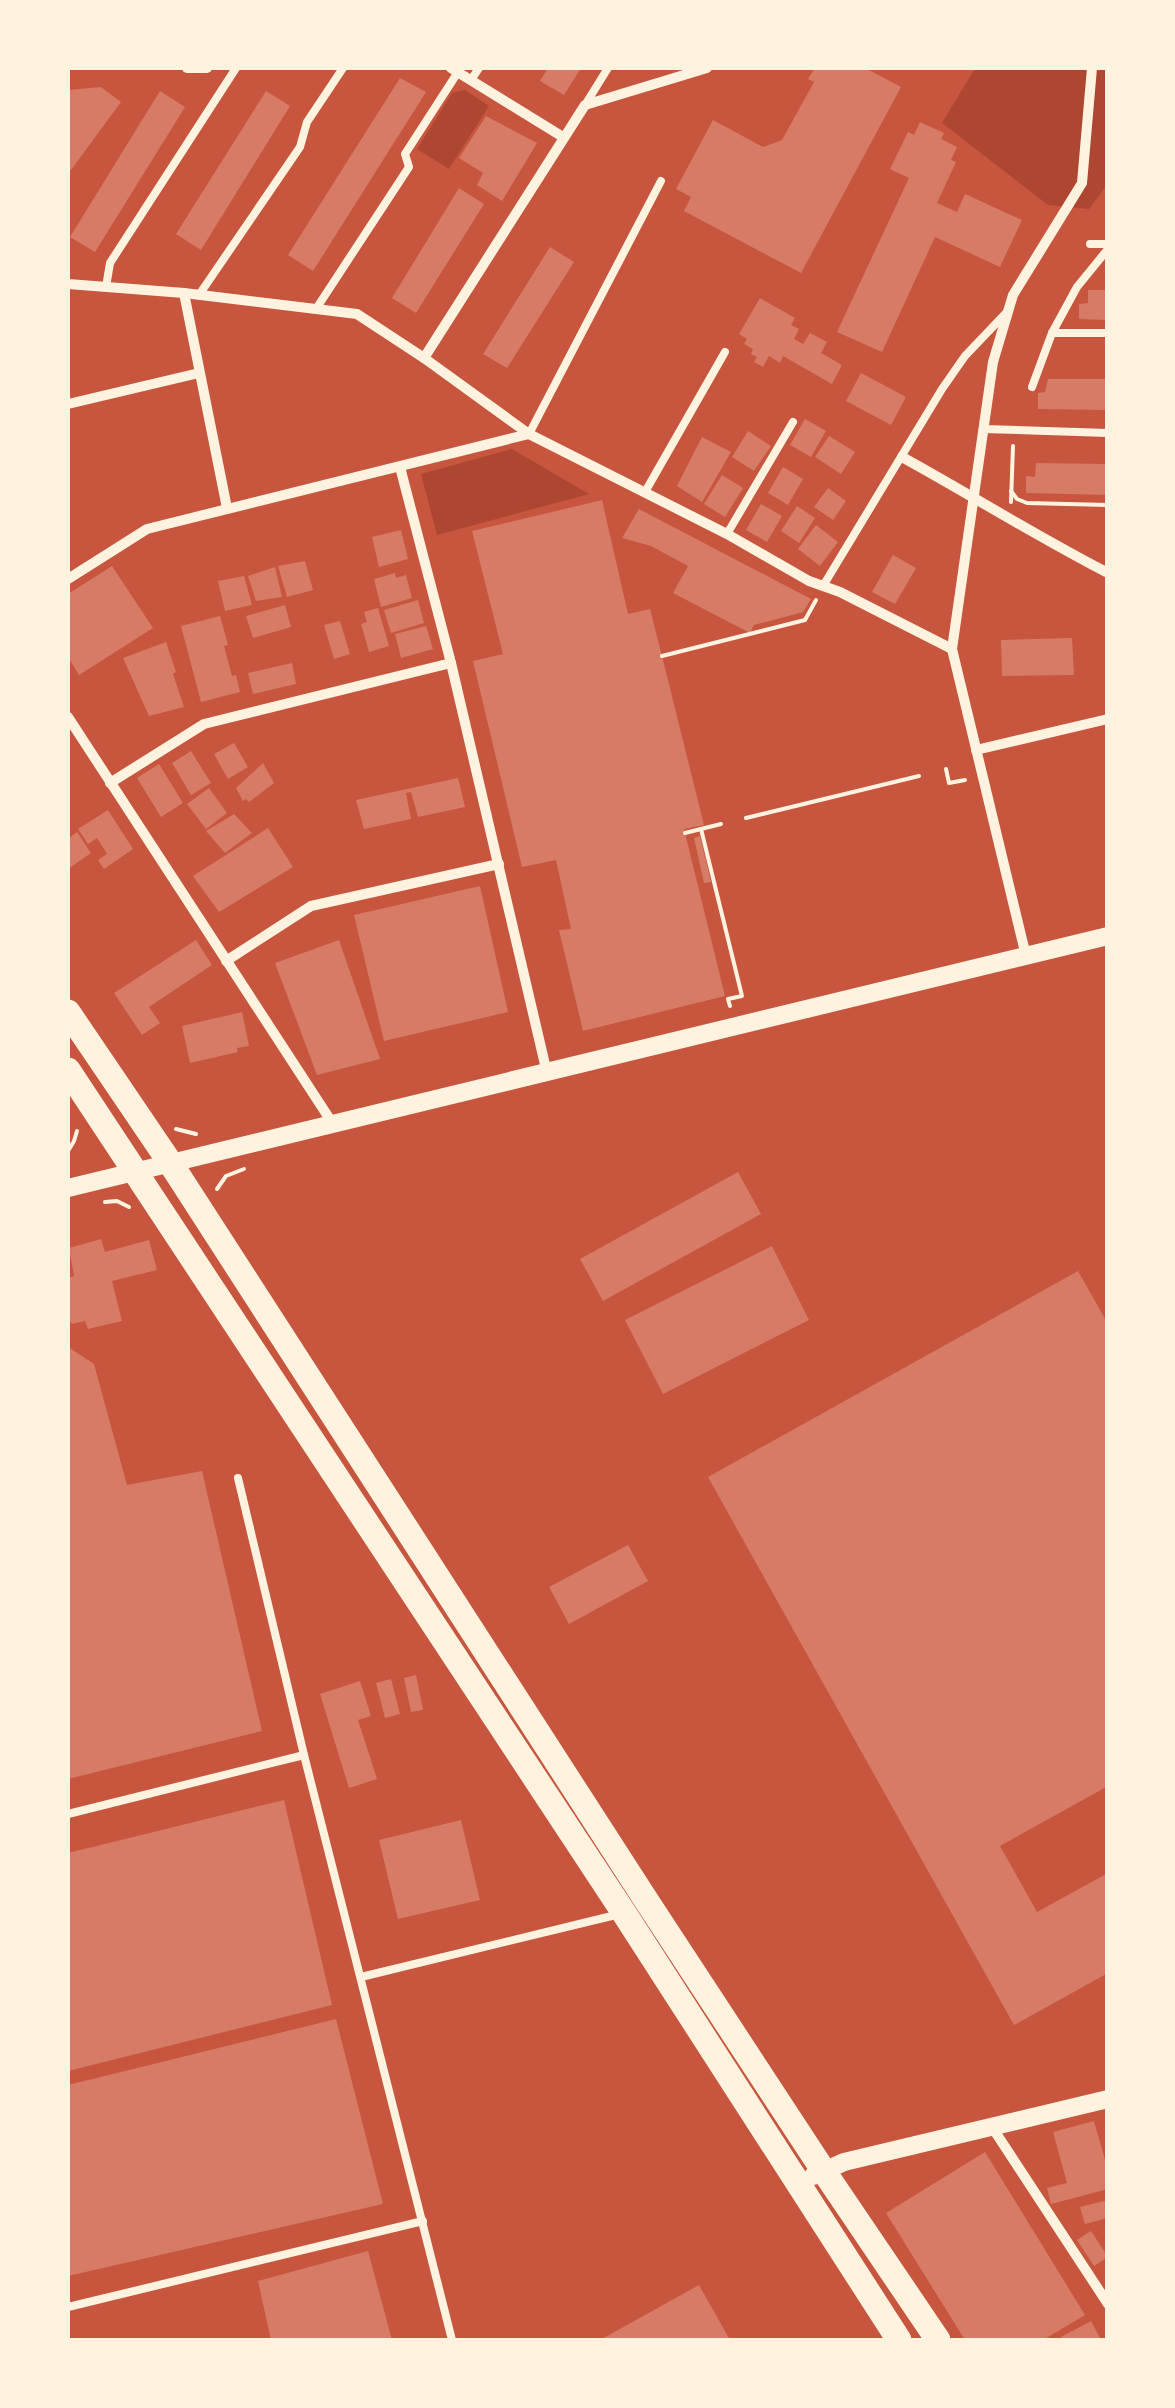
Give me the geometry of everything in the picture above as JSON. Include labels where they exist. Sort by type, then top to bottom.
[{"type":"highway","points":[[68,1012],[171,1164],[391,1507],[811,2177],[899,2340]]},
{"type":"highway","points":[[68,1070],[624,1913],[811,2177],[938,2340]]},
{"type":"street","points":[[187,68],[207,68]]},
{"type":"street","points":[[424,358],[585,105],[707,68]]},
{"type":"street","points":[[1026,956],[952,649],[993,362],[1013,294],[1082,183],[1092,68]]},
{"type":"street","points":[[454,70],[564,136]]},
{"type":"street","points":[[68,284],[184,293],[357,314],[529,434],[727,534],[809,581],[822,593],[840,592],[952,649]]},
{"type":"street","points":[[184,293],[227,508]]},
{"type":"street","points":[[68,404],[199,372]]},
{"type":"street","points":[[68,579],[147,529],[529,434]]},
{"type":"street","points":[[902,457],[1108,574]]},
{"type":"street","points":[[400,467],[451,662],[546,1073]]},
{"type":"street","points":[[110,783],[204,724],[451,662]]},
{"type":"street","points":[[68,717],[334,1124]]},
{"type":"street","points":[[976,750],[1108,719]]},
{"type":"street","points":[[226,960],[311,906],[499,864]]},
{"type":"street","points":[[68,1188],[1108,936]]},
{"type":"street","points":[[811,2177],[844,2162],[1108,2100]]},
{"type":"street","points":[[992,2127],[1108,2304]]},
{"type":"lane","points":[[106,287],[110,262],[236,68]]},
{"type":"lane","points":[[200,295],[300,147],[307,122],[343,68]]},
{"type":"lane","points":[[471,80],[479,68]]},
{"type":"lane","points":[[585,105],[608,68]]},
{"type":"lane","points":[[316,310],[409,166],[404,154],[454,70]]},
{"type":"lane","points":[[529,434],[662,180]]},
{"type":"lane","points":[[1032,387],[1052,333],[1078,287],[1108,246],[1090,244]]},
{"type":"lane","points":[[822,593],[942,389],[965,356],[1006,312]]},
{"type":"lane","points":[[1052,333],[1108,333]]},
{"type":"lane","points":[[645,492],[725,352]]},
{"type":"lane","points":[[727,534],[793,422]]},
{"type":"lane","points":[[983,429],[1108,433]]},
{"type":"lane","points":[[238,1478],[452,2340]]},
{"type":"lane","points":[[68,1814],[304,1755]]},
{"type":"lane","points":[[361,1976],[624,1913]]},
{"type":"lane","points":[[68,2307],[423,2222]]},
{"type":"path","points":[[1010,518],[1014,432]]},
{"type":"path","points":[[1011,490],[1016,499],[1027,502],[1108,504]]},
{"type":"path","points":[[810,594],[822,593]]},
{"type":"path","points":[[662,656],[805,620],[822,593]]},
{"type":"path","points":[[946,770],[949,783],[971,781]]},
{"type":"path","points":[[746,818],[919,776]]},
{"type":"path","points":[[684,833],[721,824]]},
{"type":"path","points":[[702,829],[742,996],[728,999],[730,1006]]},
{"type":"path","points":[[68,1151],[77,1126]]},
{"type":"shaded area","points":[[970,68],[1107,68],[1107,185],[1089,209],[1048,205],[942,123],[974,70]]},
{"type":"shaded area","points":[[465,90],[489,106],[449,169],[417,149],[452,93]]},
{"type":"shaded area","points":[[512,449],[589,494],[437,535],[421,474]]},
{"type":"building","points":[[548,68],[581,68],[564,95],[540,81]]},
{"type":"building","points":[[815,68],[865,68],[901,87],[801,273],[684,211],[691,197],[676,189],[713,120],[763,147],[782,140],[814,82],[808,79]]},
{"type":"building","points":[[400,78],[426,92],[313,271],[288,255]]},
{"type":"building","points":[[101,87],[121,102],[71,170],[68,90]]},
{"type":"building","points":[[160,91],[185,107],[95,252],[70,237]]},
{"type":"building","points":[[266,91],[290,106],[201,250],[176,234]]},
{"type":"building","points":[[486,116],[537,143],[502,201],[477,185],[483,173],[459,158]]},
{"type":"building","points":[[920,122],[944,133],[941,139],[957,147],[951,160],[956,162],[937,203],[957,212],[965,194],[1022,220],[1000,267],[935,237],[882,352],[837,332],[909,178],[890,169],[908,132],[914,135]]},
{"type":"building","points":[[459,188],[484,204],[416,313],[392,298]]},
{"type":"building","points":[[550,247],[574,262],[507,368],[483,354]]},
{"type":"building","points":[[1088,290],[1108,290],[1108,320],[1079,319],[1079,304],[1088,303]]},
{"type":"building","points":[[760,298],[795,318],[791,325],[799,329],[794,339],[803,344],[810,333],[827,342],[821,353],[842,365],[832,384],[783,356],[780,363],[769,356],[763,367],[754,362],[757,357],[751,354],[753,349],[744,344],[747,339],[739,334]]},
{"type":"building","points":[[861,373],[906,397],[891,425],[846,401]]},
{"type":"building","points":[[1048,379],[1108,379],[1108,410],[1038,409],[1038,393],[1045,392]]},
{"type":"building","points":[[805,419],[826,431],[811,457],[790,445]]},
{"type":"building","points":[[748,431],[771,446],[754,471],[732,457]]},
{"type":"building","points":[[829,436],[855,452],[841,474],[815,457]]},
{"type":"building","points":[[702,437],[731,452],[702,502],[677,486]]},
{"type":"building","points":[[1036,463],[1108,464],[1108,495],[1026,493],[1026,476],[1035,477]]},
{"type":"building","points":[[783,467],[803,479],[788,505],[768,493]]},
{"type":"building","points":[[722,475],[743,488],[725,517],[704,504]]},
{"type":"building","points":[[828,488],[846,501],[833,520],[814,507]]},
{"type":"building","points":[[602,500],[628,614],[650,609],[704,825],[684,829],[725,996],[583,1031],[559,930],[571,929],[556,860],[522,867],[473,661],[503,654],[472,531]]},
{"type":"building","points":[[761,504],[782,516],[767,542],[746,530]]},
{"type":"building","points":[[797,506],[815,518],[799,543],[781,531]]},
{"type":"building","points":[[639,509],[811,599],[803,612],[754,625],[750,633],[673,593],[688,566],[651,546],[622,538]]},
{"type":"building","points":[[816,525],[838,542],[820,566],[798,549]]},
{"type":"building","points":[[401,530],[408,559],[379,567],[372,537]]},
{"type":"building","points":[[893,555],[916,568],[895,604],[872,592]]},
{"type":"building","points":[[305,561],[313,590],[287,597],[278,566]]},
{"type":"building","points":[[112,566],[153,628],[79,675],[68,657],[68,594]]},
{"type":"building","points":[[275,567],[282,597],[256,601],[248,576]]},
{"type":"building","points":[[395,573],[396,578],[406,575],[412,598],[381,607],[374,579]]},
{"type":"building","points":[[244,576],[252,605],[225,611],[218,581]]},
{"type":"building","points":[[418,600],[424,623],[391,633],[384,610]]},
{"type":"building","points":[[285,605],[291,627],[253,638],[246,616]]},
{"type":"building","points":[[378,608],[389,646],[369,652],[361,624],[367,622],[364,612]]},
{"type":"building","points":[[220,616],[228,645],[224,646],[240,692],[201,702],[181,626]]},
{"type":"building","points":[[340,621],[350,654],[334,659],[324,625]]},
{"type":"building","points":[[426,626],[433,649],[401,658],[395,634]]},
{"type":"building","points":[[1072,638],[1074,675],[1002,676],[1001,640]]},
{"type":"building","points":[[166,642],[184,707],[149,716],[123,658]]},
{"type":"building","points":[[292,663],[296,684],[253,694],[248,673]]},
{"type":"building","points":[[234,743],[248,767],[228,779],[214,754]]},
{"type":"building","points":[[191,751],[211,783],[191,795],[172,763]]},
{"type":"building","points":[[263,763],[274,783],[249,802],[243,801],[236,788]]},
{"type":"building","points":[[159,764],[183,803],[161,817],[137,778]]},
{"type":"building","points":[[458,778],[465,807],[418,817],[411,792],[406,793],[411,819],[364,829],[356,800]]},
{"type":"building","points":[[209,788],[227,813],[206,829],[187,804]]},
{"type":"building","points":[[108,810],[133,849],[104,869],[98,860],[107,854],[97,838],[88,844],[78,829]]},
{"type":"building","points":[[234,814],[252,833],[225,853],[206,831]]},
{"type":"building","points":[[268,828],[293,867],[219,912],[193,876]]},
{"type":"building","points":[[77,832],[91,853],[68,869],[68,839]]},
{"type":"building","points":[[700,836],[711,882],[704,883],[694,838]]},
{"type":"building","points":[[480,886],[508,1012],[384,1041],[354,915]]},
{"type":"building","points":[[196,940],[212,965],[149,1007],[160,1023],[142,1035],[114,993]]},
{"type":"building","points":[[339,940],[380,1059],[317,1075],[275,963]]},
{"type":"building","points":[[242,1012],[249,1046],[190,1063],[182,1026]]},
{"type":"building","points":[[738,1172],[761,1214],[603,1301],[580,1259]]},
{"type":"building","points":[[101,1239],[105,1252],[149,1240],[157,1270],[112,1281],[122,1321],[88,1329],[85,1321],[72,1324],[68,1319],[68,1278],[74,1276],[69,1248]]},
{"type":"building","points":[[772,1246],[809,1320],[663,1394],[625,1320]]},
{"type":"building","points":[[1078,1271],[1108,1324],[1108,1786],[1000,1846],[1037,1912],[1108,1873],[1108,1973],[1014,2025],[708,1477]]},
{"type":"building","points":[[68,1347],[94,1364],[127,1485],[202,1471],[262,1731],[68,1779]]},
{"type":"building","points":[[628,1545],[648,1581],[569,1624],[549,1587]]},
{"type":"building","points":[[416,1675],[423,1710],[411,1712],[404,1678]]},
{"type":"building","points":[[391,1679],[400,1714],[385,1718],[376,1683]]},
{"type":"building","points":[[360,1681],[371,1716],[358,1720],[377,1779],[349,1788],[320,1694]]},
{"type":"building","points":[[284,1800],[332,2005],[68,2071],[68,1853]]},
{"type":"building","points":[[461,1820],[480,1900],[398,1919],[379,1840]]},
{"type":"building","points":[[336,2019],[383,2204],[68,2276],[68,2085]]},
{"type":"building","points":[[1094,2121],[1108,2170],[1108,2189],[1051,2204],[1047,2188],[1067,2183],[1053,2132]]},
{"type":"building","points":[[985,2152],[1085,2315],[1043,2340],[965,2340],[886,2213]]},
{"type":"building","points":[[1108,2200],[1108,2218],[1085,2224],[1080,2207]]},
{"type":"building","points":[[1091,2231],[1108,2257],[1094,2266],[1077,2240]]},
{"type":"building","points":[[368,2251],[392,2340],[271,2340],[258,2281]]},
{"type":"building","points":[[699,2285],[730,2340],[600,2340]]},
{"type":"building","points":[[1091,2321],[1100,2338],[1061,2337]]}]
